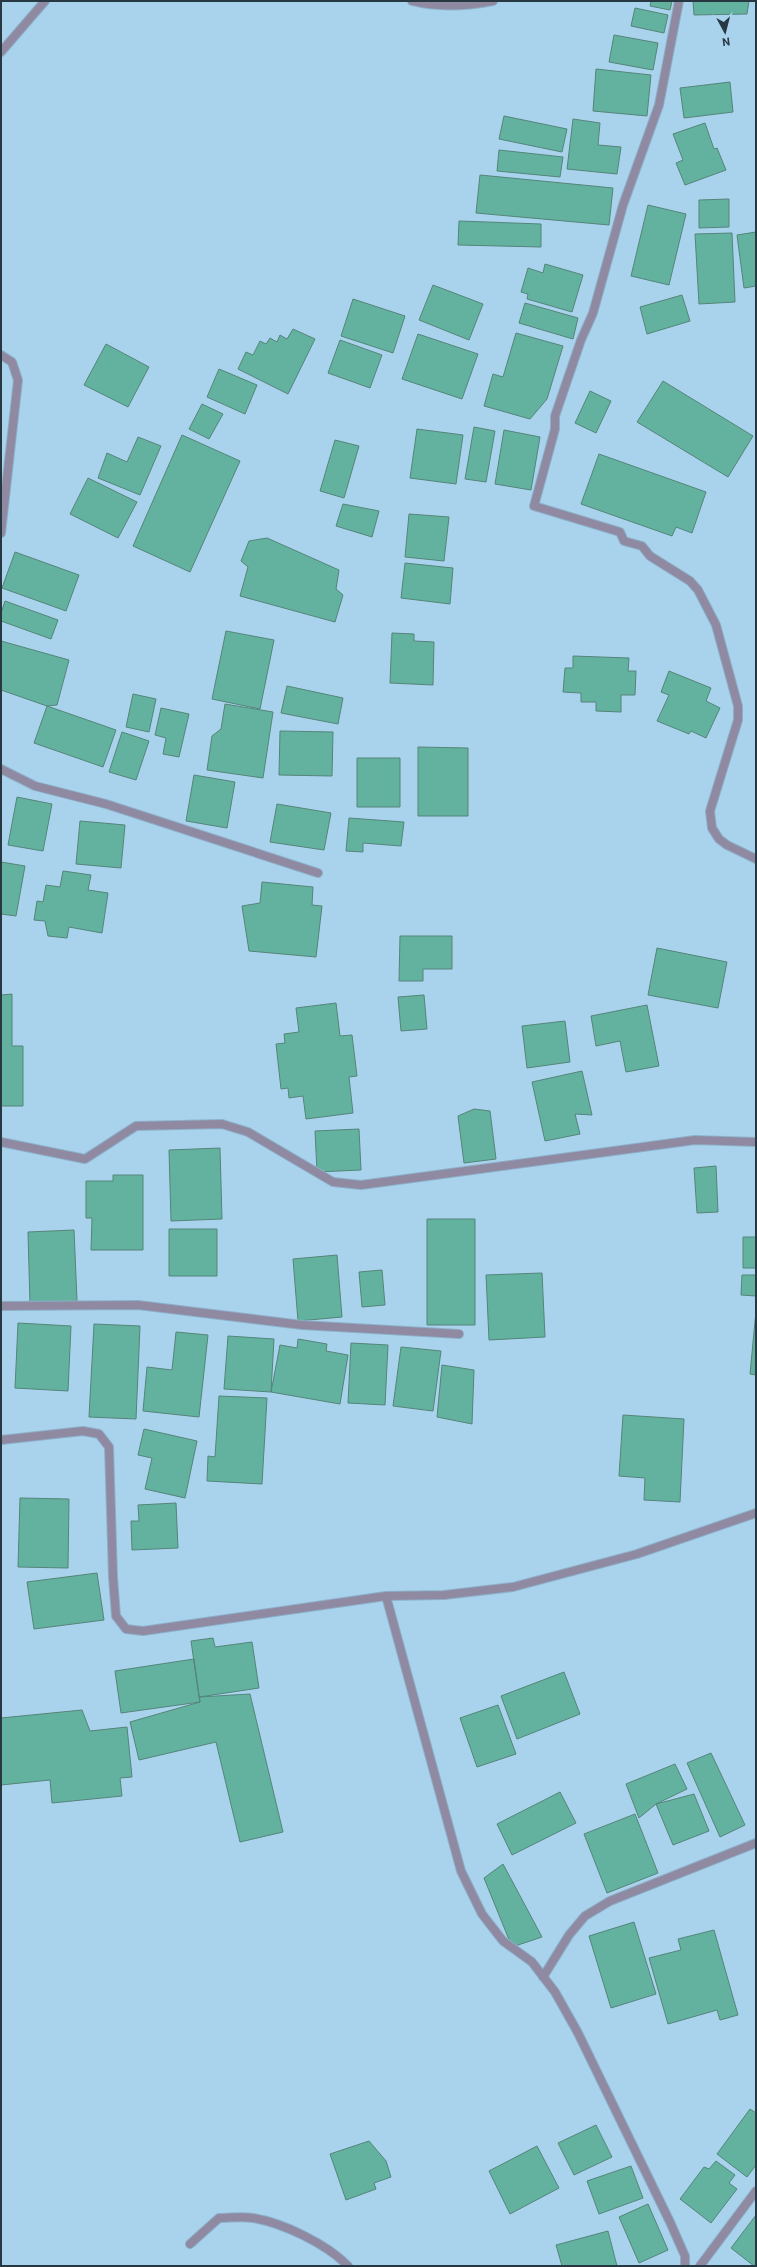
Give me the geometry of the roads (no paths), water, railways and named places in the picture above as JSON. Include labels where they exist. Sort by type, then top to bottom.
[{"type":"street","points":[[1,52],[45,1]]},
{"type":"street","points":[[412,1],[424,4],[466,6],[494,1]]},
{"type":"street","points":[[679,1],[659,105],[623,205],[593,313],[580,340],[555,416],[554,428],[534,506],[620,532],[624,541],[642,546],[650,556],[690,581],[698,590],[716,625],[738,706],[738,720],[710,811],[712,828],[719,839],[727,846],[756,859]]},
{"type":"street","points":[[1,355],[12,362],[18,380],[1,533]]},
{"type":"street","points":[[1,769],[35,786],[106,804],[318,873]]},
{"type":"street","points":[[1,1142],[85,1159],[136,1126],[222,1124],[248,1132],[332,1182],[362,1185],[695,1140],[756,1142]]},
{"type":"street","points":[[1,1306],[138,1305],[302,1325],[460,1334]]},
{"type":"street","points":[[1,1440],[83,1431],[99,1434],[109,1447],[113,1577],[116,1616],[126,1629],[143,1630],[386,1596],[444,1595],[512,1587],[637,1554],[756,1513]]},
{"type":"street","points":[[386,1596],[461,1871],[486,1919],[503,1941],[532,1962],[555,1992],[578,2033],[670,2222],[685,2256],[685,2266]]},
{"type":"street","points":[[543,1977],[569,1935],[585,1916],[610,1901],[756,1843]]},
{"type":"street","points":[[700,2266],[756,2191]]},
{"type":"street","points":[[190,2244],[219,2218],[252,2217],[291,2229],[318,2244],[348,2266]]}]
